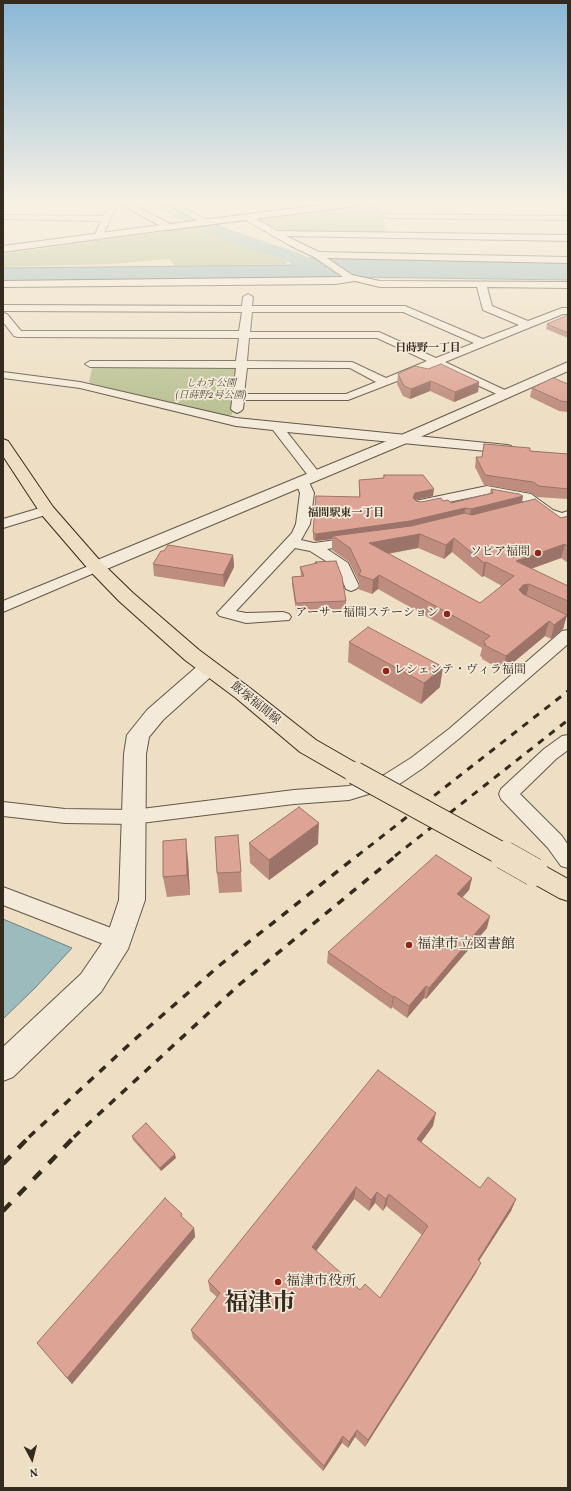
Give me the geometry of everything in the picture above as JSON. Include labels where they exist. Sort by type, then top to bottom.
[{"type":"main road","name":"飯塚福間線","points":[[3,444],[47,510],[96,567],[126,597],[208,668],[244,693],[308,746],[568,891]]},
{"type":"street","points":[[343,273],[351,278]]},
{"type":"street","points":[[3,284],[170,287],[250,282],[335,280],[351,278],[380,284],[568,286]]},
{"type":"street","points":[[236,422],[250,282]]},
{"type":"street","points":[[481,284],[487,308],[528,325]]},
{"type":"street","points":[[3,308],[405,309],[484,343]]},
{"type":"street","points":[[238,397],[348,397],[562,311],[568,311]]},
{"type":"street","points":[[3,316],[18,334],[98,338],[245,335],[379,335],[505,394]]},
{"type":"street","points":[[3,375],[241,364],[352,365],[385,382]]},
{"type":"street","points":[[3,607],[404,439],[568,366]]},
{"type":"street","points":[[86,371],[236,422],[521,450]]},
{"type":"street","points":[[277,427],[309,478],[303,524],[292,543],[226,613],[246,618],[283,617]]},
{"type":"street","points":[[420,504],[487,490],[526,497],[548,514],[554,516],[568,515]]},
{"type":"street","points":[[522,509],[537,505]]},
{"type":"street","points":[[3,524],[47,510]]},
{"type":"street","points":[[292,543],[314,547],[372,538]]},
{"type":"street","points":[[314,547],[343,566],[351,586]]},
{"type":"street","points":[[3,809],[65,816],[133,817],[294,797],[349,793],[391,780],[417,763],[455,733],[566,627]]},
{"type":"street","points":[[3,1067],[91,983],[119,941],[132,900],[135,754],[138,735],[155,715],[208,668]]},
{"type":"street","points":[[568,741],[550,754],[508,794],[556,842],[568,860]]},
{"type":"street","points":[[3,896],[119,941]]},
{"type":"green space","name":"しわす公園 (日蒔野2号公園)","points":[[231,366],[236,369],[232,415],[225,416],[91,384],[89,382],[92,368],[97,367]]},
{"type":"water","points":[[3,273],[568,273],[568,280],[356,277],[3,281]]},
{"type":"water","points":[[3,919],[72,948],[35,988],[3,1019]]},
{"type":"building","points":[[568,315],[568,333],[547,324]]},
{"type":"building","points":[[441,364],[479,382],[455,392],[431,381],[411,389],[404,386],[398,374],[415,366],[428,369]]},
{"type":"building","points":[[553,378],[568,384],[568,402],[561,401],[532,388]]},
{"type":"building","points":[[484,444],[530,448],[530,451],[568,454],[568,489],[539,486],[533,482],[485,475],[476,457],[482,457]]},
{"type":"building","points":[[384,475],[423,475],[434,489],[415,493],[413,498],[416,501],[421,502],[441,498],[443,501],[448,500],[451,503],[493,493],[491,489],[523,496],[471,509],[465,508],[410,521],[316,534],[313,532],[316,496],[360,497],[359,480],[384,478]]},
{"type":"building","points":[[535,499],[561,518],[568,516],[568,547],[565,544],[516,561],[568,586],[568,601],[529,584],[523,585],[519,590],[523,594],[567,615],[554,625],[549,621],[506,656],[484,645],[486,644],[483,642],[490,636],[379,575],[373,580],[359,575],[361,571],[350,548],[333,536],[411,526],[465,513],[472,515]],"holes":[[[420,534],[446,545],[454,538],[484,563],[486,562],[514,576],[480,603],[369,543]]]},
{"type":"building","points":[[168,545],[233,555],[223,575],[153,564],[161,551],[164,551]]},
{"type":"building","points":[[336,561],[342,577],[346,601],[296,603],[292,577],[304,576],[300,567],[317,563],[315,562]]},
{"type":"building","points":[[368,627],[443,667],[424,683],[349,642]]},
{"type":"building","points":[[299,807],[319,823],[269,860],[249,843]]},
{"type":"building","points":[[238,835],[241,872],[217,873],[215,837]]},
{"type":"building","points":[[186,839],[187,875],[163,877],[163,841]]},
{"type":"building","name":"福津市立図書館","points":[[436,855],[472,878],[457,894],[490,916],[429,988],[426,986],[409,1006],[394,996],[393,997],[328,952]]},
{"type":"building","name":"福津市役所","points":[[378,1070],[436,1113],[417,1139],[480,1188],[488,1177],[516,1199],[478,1260],[481,1263],[368,1440],[357,1430],[349,1442],[343,1436],[324,1466],[191,1330],[220,1293],[208,1281]],"holes":[[[356,1187],[371,1200],[377,1192],[386,1199],[389,1194],[428,1226],[380,1298],[365,1284],[360,1290],[312,1247]]]},
{"type":"building","points":[[146,1123],[175,1154],[160,1168],[132,1136]]},
{"type":"building","points":[[165,1198],[194,1228],[67,1378],[37,1343]]},
{"type":"railway","points":[[357,856],[568,691]]},
{"type":"railway","points":[[395,856],[568,720]]},
{"type":"railway","points":[[29,1137],[134,1040],[220,965],[358,855]]},
{"type":"railway","points":[[74,1137],[240,984],[397,855]]},
{"type":"railway","points":[[3,1164],[29,1137]]},
{"type":"railway","points":[[3,1211],[74,1137]]},
{"type":"place","name":"ソピア福間","points":[[538,553]]},
{"type":"place","name":"アーサー福間ステーション","points":[[447,614]]},
{"type":"place","name":"レシェンテ・ヴィラ福間","points":[[386,671]]},
{"type":"place","name":"福津市立図書館","points":[[409,945]]},
{"type":"place","name":"福津市役所","points":[[278,1282]]},
{"type":"district","name":"日蒔野一丁目","points":[[428,349]]},
{"type":"district","name":"福間駅東一丁目","points":[[346,514]]},
{"type":"district","name":"福津市","points":[[260,1306]]}]
